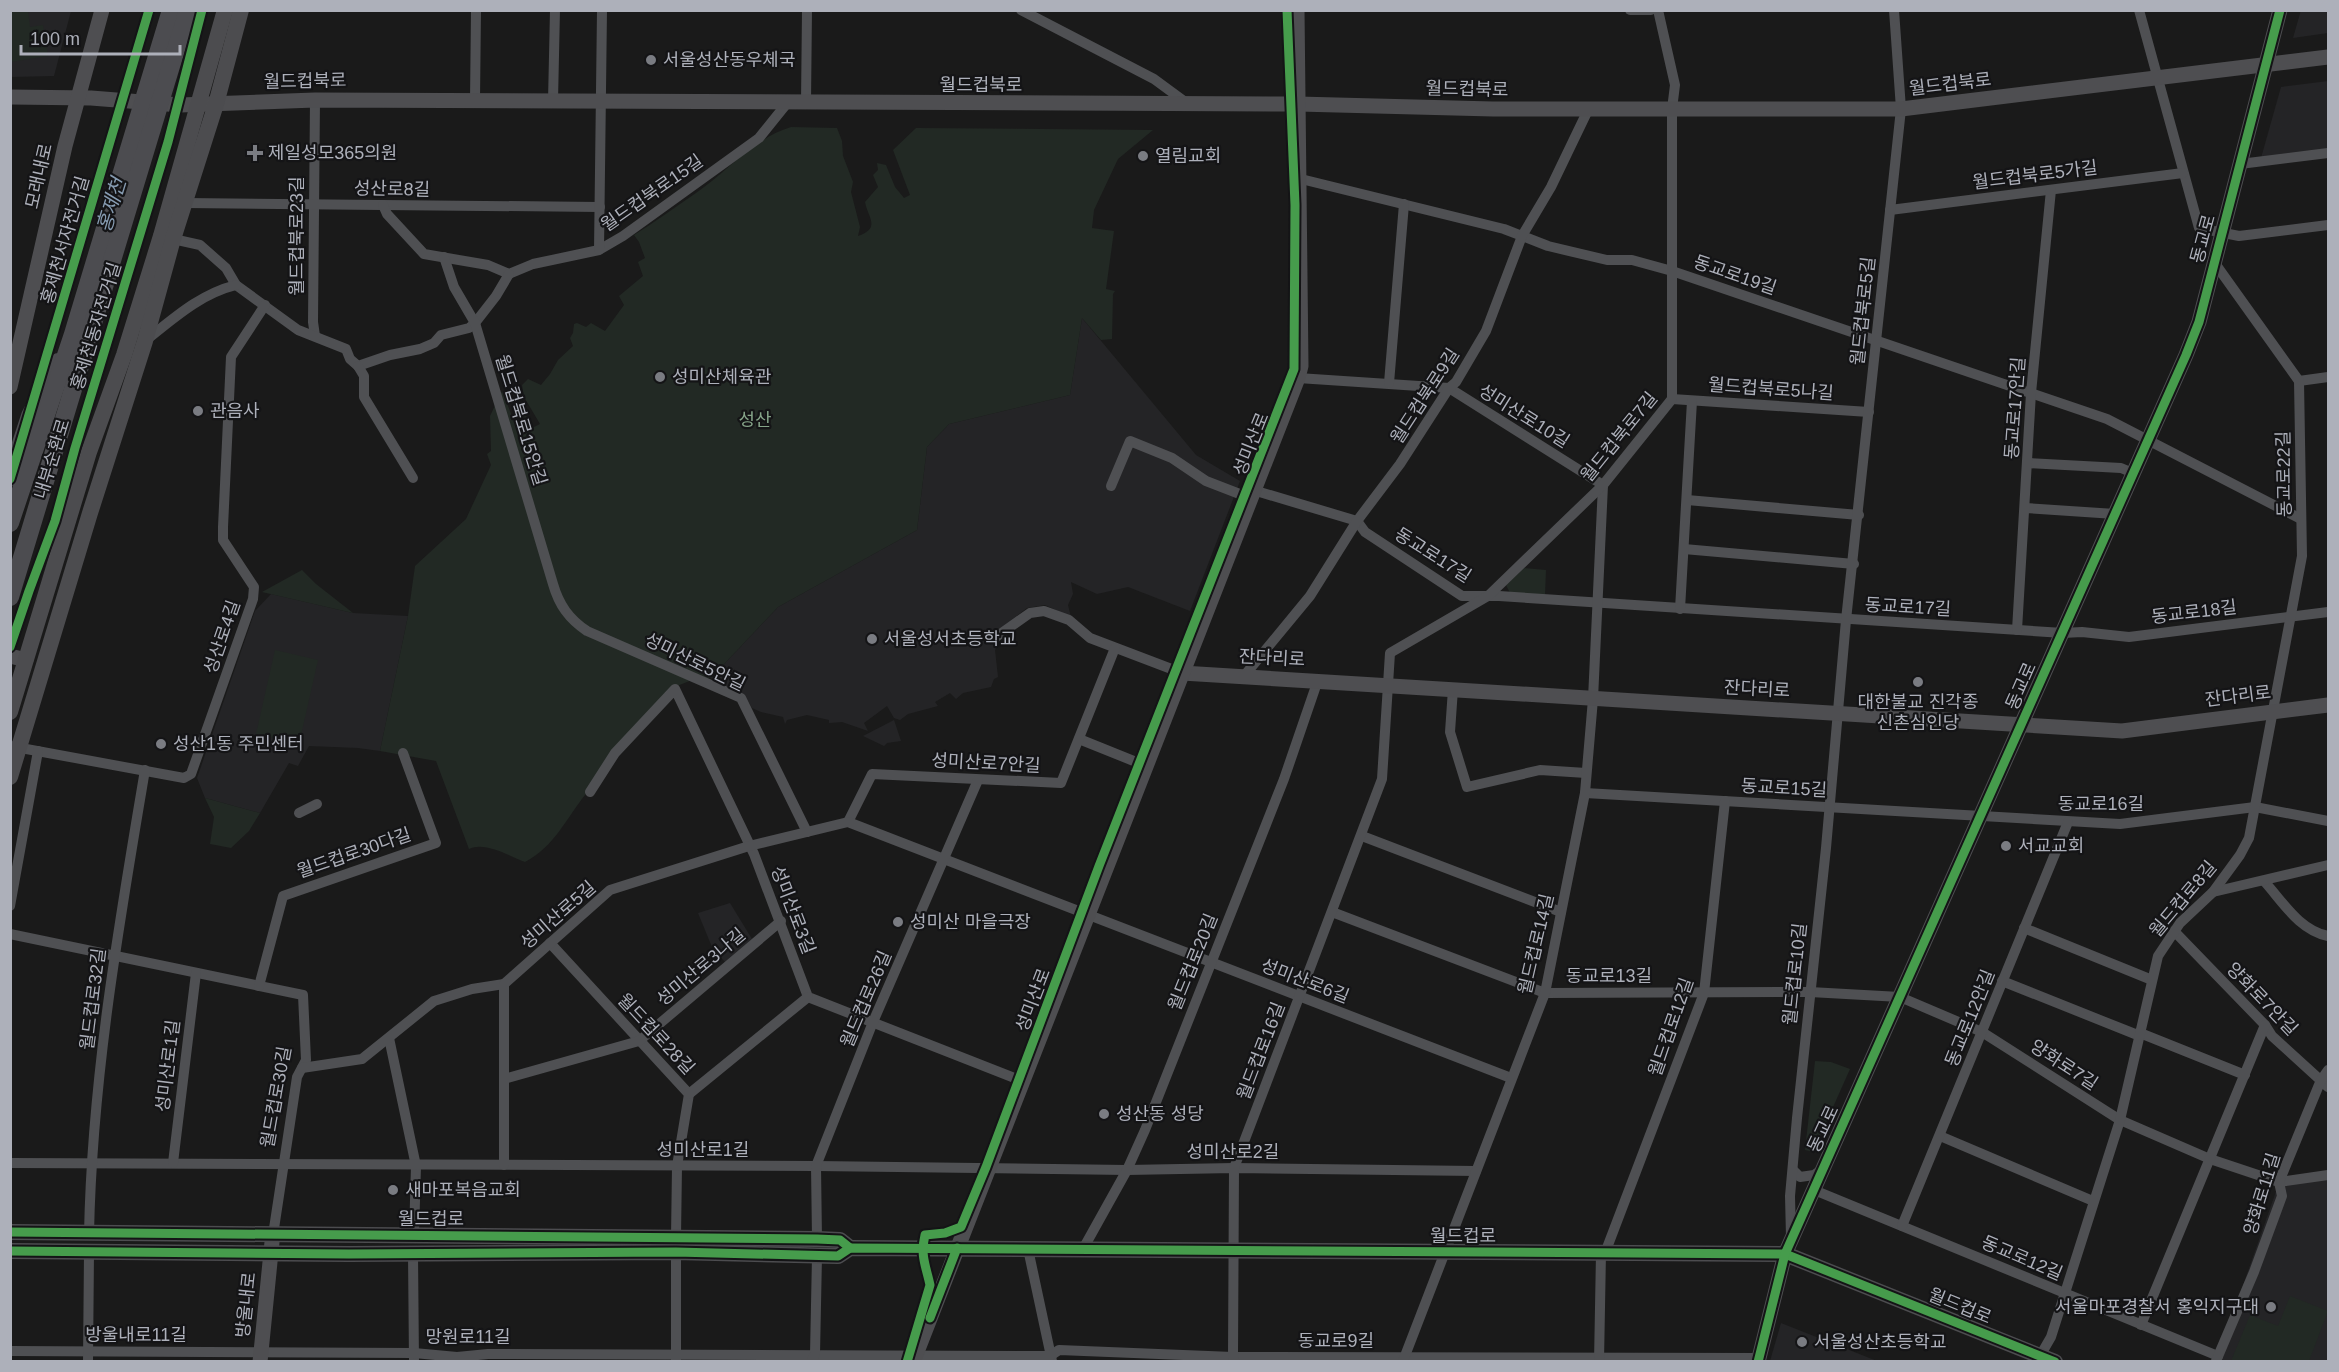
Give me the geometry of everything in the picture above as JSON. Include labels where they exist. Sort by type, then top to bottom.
[{"type":"highway","name":"내부순환로","points":[[10,523],[73,334],[171,10]]},
{"type":"highway","name":"내부순환로","points":[[10,597],[188,10]]},
{"type":"highway","points":[[10,477],[30,416],[73,334]]},
{"type":"main road","points":[[10,712],[19,658],[123,355],[161,236],[225,10]]},
{"type":"main road","points":[[10,777],[14,747],[145,341],[173,238],[216,104],[242,10]]},
{"type":"main road","name":"월드컵로","points":[[10,1232],[414,1235],[676,1245],[817,1247],[838,1256],[850,1248],[1603,1253],[1788,1247],[2048,1359]]},
{"type":"main road","points":[[219,1235],[220,1253]]},
{"type":"main road","points":[[333,1236],[334,1254]]},
{"type":"main road","name":"월드컵로","points":[[10,1251],[413,1254],[676,1245]]},
{"type":"street","name":"모래내로","points":[[10,387],[65,146],[85,98],[102,10]]},
{"type":"street","points":[[475,100],[476,10]]},
{"type":"street","points":[[553,100],[555,10]]},
{"type":"street","points":[[599,250],[602,10]]},
{"type":"street","points":[[806,102],[807,10]]},
{"type":"street","points":[[1021,10],[1154,79],[1190,106]]},
{"type":"street","name":"성미산로","points":[[915,1358],[1298,378],[1301,366],[1298,10]]},
{"type":"street","points":[[1630,10],[1651,10]]},
{"type":"street","name":"월드컵북로7길","points":[[1388,686],[1390,653],[1488,596],[1603,485],[1672,399],[1672,109],[1675,85],[1658,10]]},
{"type":"street","name":"월드컵북로5길","points":[[1838,712],[1901,109],[1894,10]]},
{"type":"street","points":[[2139,10],[2199,228],[2222,232]]},
{"type":"street","name":"동교로","points":[[1758,1360],[1788,1247],[2063,633],[2199,322],[2280,10]]},
{"type":"street","name":"월드컵북로","points":[[10,97],[85,98],[180,105],[315,100],[553,100],[1190,106],[1298,104],[1493,109],[1901,109],[2328,57]]},
{"type":"street","name":"월드컵북로23길","points":[[315,100],[313,322],[315,336]]},
{"type":"street","name":"월드컵북로15길","points":[[509,273],[533,264],[599,250],[623,236],[759,138],[788,102]]},
{"type":"street","name":"월드컵북로9길","points":[[1244,676],[1310,596],[1357,521],[1400,465],[1449,388],[1456,382],[1486,331],[1522,236],[1551,187],[1589,108]]},
{"type":"street","points":[[2240,164],[2328,153]]},
{"type":"street","name":"월드컵북로5가길","points":[[1890,210],[2184,173]]},
{"type":"street","name":"동교로19길","points":[[1300,179],[1504,229],[1548,246],[1607,260],[1632,260],[1672,271],[2107,419],[2148,439]]},
{"type":"street","name":"동교로17안길","points":[[2017,630],[2031,393],[2051,190]]},
{"type":"street","name":"성산로8길","points":[[185,203],[600,207]]},
{"type":"street","points":[[1389,383],[1404,204]]},
{"type":"street","points":[[358,366],[390,355],[420,349],[434,343],[441,335],[469,328],[496,296],[509,273],[488,265],[424,254],[387,214],[383,205]]},
{"type":"street","name":"동교로","points":[[2222,232],[2239,236],[2328,225]]},
{"type":"street","points":[[173,238],[200,245],[226,268],[236,285],[298,330],[346,349],[350,359],[364,376],[364,397],[413,478]]},
{"type":"street","points":[[444,257],[454,287],[475,323]]},
{"type":"street","points":[[2214,262],[2299,381],[2328,377]]},
{"type":"street","points":[[145,341],[203,297],[236,285]]},
{"type":"street","name":"성산로4길","points":[[14,747],[184,778],[191,774],[253,599],[254,587],[223,540],[223,527],[231,357],[265,305]]},
{"type":"street","name":"월드컵북로15안길","points":[[475,323],[553,585]]},
{"type":"street","name":"성미산로10길","points":[[1298,378],[1449,388],[1603,485]]},
{"type":"street","name":"동교로22길","points":[[2272,712],[2302,555],[2299,381]]},
{"type":"street","name":"월드컵북로5나길","points":[[1672,399],[1869,412]]},
{"type":"street","points":[[1680,609],[1692,401]]},
{"type":"street","points":[[2148,439],[2301,519]]},
{"type":"street","name":"동교로17길","points":[[1111,486],[1130,441],[1172,458],[1206,481],[1357,521],[1365,532],[1462,596],[2063,633]]},
{"type":"street","points":[[2027,463],[2121,468],[2133,473]]},
{"type":"street","points":[[1593,699],[1603,485]]},
{"type":"street","points":[[1687,500],[1859,515]]},
{"type":"street","points":[[2025,508],[2115,514]]},
{"type":"street","points":[[1684,549],[1854,564]]},
{"type":"street","name":"성미산로5안길","points":[[553,585],[562,607],[582,627],[741,698],[807,832]]},
{"type":"street","points":[[996,637],[1030,613],[1044,611],[1069,620],[1090,638],[1182,673]]},
{"type":"street","name":"동교로18길","points":[[2063,633],[2082,632],[2129,637],[2328,612]]},
{"type":"street","name":"성미산로7안길","points":[[848,822],[872,774],[1061,783],[1115,648]]},
{"type":"street","name":"잔다리로","points":[[1182,673],[2122,730],[2328,705]]},
{"type":"street","name":"월드컵로20길","points":[[1083,1250],[1127,1170],[1284,779],[1318,680]]},
{"type":"street","name":"월드컵로16길","points":[[1234,1359],[1234,1168],[1382,779],[1388,686]]},
{"type":"street","name":"성미산로3길","points":[[590,792],[615,753],[675,689],[754,854],[808,997]]},
{"type":"street","points":[[1453,689],[1450,732],[1467,787],[1540,770],[1586,773]]},
{"type":"street","name":"월드컵로14길","points":[[1404,1359],[1545,993],[1585,793],[1593,699]]},
{"type":"street","name":"월드컵로10길","points":[[1788,1247],[1797,1118],[1838,712]]},
{"type":"street","name":"월드컵로8길","points":[[2048,1359],[2051,1337],[2120,1120],[2158,956],[2174,931],[2213,892],[2240,855],[2249,838],[2272,712]]},
{"type":"street","points":[[1079,739],[1146,766]]},
{"type":"street","points":[[10,906],[38,751]]},
{"type":"street","name":"월드컵로30다길","points":[[259,986],[283,896],[436,843],[404,753]]},
{"type":"street","name":"월드컵로32길","points":[[89,1234],[91,1164],[114,956],[145,770]]},
{"type":"street","name":"월드컵로26길","points":[[813,1358],[817,1247],[816,1166],[873,1022],[978,780]]},
{"type":"street","name":"동교로15길","points":[[1585,793],[1981,817]]},
{"type":"street","name":"월드컵로12길","points":[[1603,1253],[1704,993],[1725,801]]},
{"type":"street","points":[[298,813],[317,804]]},
{"type":"street","points":[[2255,807],[2328,820]]},
{"type":"street","name":"동교로16길","points":[[1981,817],[2120,824],[2255,807]]},
{"type":"street","points":[[848,822],[1087,915]]},
{"type":"street","name":"성미산로5길","points":[[504,984],[610,890],[749,846],[848,822]]},
{"type":"street","name":"동교로12안길","points":[[1902,1226],[2068,822]]},
{"type":"street","points":[[1362,836],[1561,912]]},
{"type":"street","points":[[2213,892],[2328,865]]},
{"type":"street","points":[[2264,881],[2301,924],[2314,932],[2328,936]]},
{"type":"street","name":"동교로13길","points":[[1332,912],[1545,993],[1810,992],[1900,997]]},
{"type":"street","name":"성미산로6길","points":[[1087,915],[1512,1078]]},
{"type":"street","name":"성미산로3나길","points":[[504,1079],[639,1041],[781,921]]},
{"type":"street","points":[[2024,928],[2151,980]]},
{"type":"street","name":"양화로7안길","points":[[2174,931],[2265,1025],[2272,1036],[2325,1083]]},
{"type":"street","points":[[10,934],[114,956]]},
{"type":"street","name":"월드컵로28길","points":[[550,943],[689,1094],[677,1166],[676,1245]]},
{"type":"street","name":"월드컵로30길","points":[[114,956],[303,995],[306,1060],[297,1077],[271,1253]]},
{"type":"street","name":"성미산로1길","points":[[173,1163],[196,973]]},
{"type":"street","points":[[2002,981],[2245,1075]]},
{"type":"street","points":[[302,1068],[362,1059],[434,1000],[472,989],[504,984],[504,1165]]},
{"type":"street","points":[[689,1094],[808,997],[1022,1081]]},
{"type":"street","name":"양화로7길","points":[[1900,997],[1982,1032],[2120,1120],[2210,1159],[2279,1182],[2328,1175]]},
{"type":"street","points":[[2141,1325],[2265,1025]]},
{"type":"street","points":[[389,1038],[416,1166]]},
{"type":"street","name":"양화로11길","points":[[2217,1359],[2254,1272],[2282,1196],[2279,1182],[2325,1083],[2328,1071]]},
{"type":"street","points":[[1940,1136],[2093,1201]]},
{"type":"street","name":"성미산로1길","points":[[10,1163],[990,1168]]},
{"type":"street","name":"월드컵로","points":[[414,1235],[416,1166]]},
{"type":"street","name":"성미산로2길","points":[[990,1168],[1476,1171]]},
{"type":"street","points":[[1794,1171],[1800,1177],[1807,1177],[1821,1170]]},
{"type":"street","name":"동교로12길","points":[[1814,1190],[2141,1325],[2217,1359]]},
{"type":"street","points":[[676,1245],[676,1358]]},
{"type":"street","points":[[1028,1249],[1051,1359]]},
{"type":"street","points":[[89,1252],[89,1357]]},
{"type":"street","name":"방울내로","points":[[260,1357],[271,1253]]},
{"type":"street","points":[[1599,1360],[1603,1253]]},
{"type":"street","points":[[413,1254],[414,1357]]},
{"type":"street","name":"동교로9길","points":[[915,1358],[1051,1359],[1059,1350],[1234,1359],[1758,1360]]},
{"type":"street","name":"방울내로11길","points":[[10,1351],[89,1357],[260,1357]]},
{"type":"street","name":"망원로11길","points":[[260,1357],[414,1357],[488,1354],[676,1358],[915,1358]]},
{"type":"shaded area","points":[[2301,10],[2328,11],[2328,33],[2293,38]]},
{"type":"shaded area","points":[[10,11],[71,11],[54,76],[11,77]]},
{"type":"shaded area","points":[[2328,81],[2328,150],[2261,158],[2281,87]]},
{"type":"shaded area","points":[[1082,318],[1196,455],[1240,481],[1190,611],[1128,587],[1097,594],[1071,582],[1073,594],[1068,605],[1071,617],[1045,605],[1027,608],[996,632],[998,677],[994,679],[991,687],[963,693],[956,699],[950,693],[935,702],[938,706],[908,714],[900,720],[894,718],[887,706],[864,723],[868,731],[842,722],[829,723],[829,720],[807,715],[787,720],[785,724],[783,717],[752,708],[745,696],[711,678],[778,607],[917,530],[927,447],[949,424],[1070,395]]},
{"type":"shaded area","points":[[271,594],[353,613],[408,616],[380,751],[309,746],[298,766],[289,763],[260,813],[205,798],[197,778],[255,611]]},
{"type":"shaded area","points":[[894,720],[901,741],[887,743],[884,746],[863,736]]},
{"type":"shaded area","points":[[730,903],[752,939],[725,962],[712,947],[698,913]]},
{"type":"shaded area","points":[[2328,1178],[2328,1361],[2216,1362],[2279,1183]]},
{"type":"shaded area","name":"서울성산초등학교","points":[[1781,1323],[1877,1361],[1770,1361]]},
{"type":"green space","points":[[11,10],[28,11],[30,27],[43,25],[48,56],[11,62]]},
{"type":"green space","name":"성산","points":[[791,127],[837,128],[842,141],[843,156],[853,182],[851,192],[860,227],[858,236],[869,230],[871,226],[865,202],[878,187],[873,175],[878,170],[877,163],[886,165],[895,187],[904,198],[910,195],[893,150],[916,128],[1153,130],[1118,159],[1094,210],[1092,228],[1114,231],[1106,289],[1115,291],[1113,294],[1112,339],[1101,340],[1082,318],[1070,395],[949,424],[927,447],[917,530],[778,607],[711,678],[692,680],[677,686],[596,781],[544,849],[525,862],[490,848],[469,849],[436,761],[380,751],[408,616],[415,566],[466,519],[491,465],[487,454],[491,451],[490,416],[502,391],[512,416],[520,410],[527,417],[530,429],[540,424],[524,397],[522,385],[528,379],[541,385],[558,360],[573,346],[570,338],[574,324],[586,327],[591,323],[605,331],[624,305],[619,296],[643,276],[638,262],[645,258],[634,235],[707,185],[753,147]]},
{"type":"green space","points":[[1524,568],[1546,570],[1545,595],[1510,593],[1506,585]]},
{"type":"green space","points":[[302,570],[316,584],[353,613],[262,592]]},
{"type":"green space","points":[[275,650],[318,660],[299,744],[256,734]]},
{"type":"green space","points":[[205,798],[260,813],[249,831],[231,848],[210,844],[214,817]]},
{"type":"green space","points":[[1815,1061],[1831,1062],[1850,1069],[1813,1152],[1805,1150]]},
{"type":"green space","points":[[2290,1296],[2328,1311],[2309,1361],[2231,1361],[2250,1315],[2278,1326]]},
{"type":"cycle path","name":"홍제천서자전거길","points":[[10,479],[149,10]]},
{"type":"cycle path","name":"홍제천동자전거길","points":[[10,647],[55,521],[168,142],[202,10]]},
{"type":"cycle path","points":[[907,1362],[930,1285],[923,1255],[925,1235],[945,1233],[961,1227],[986,1167],[1099,866],[1294,369],[1295,205],[1287,10]]},
{"type":"cycle path","points":[[1758,1362],[1785,1254],[2199,322],[2280,10]]},
{"type":"cycle path","points":[[10,1232],[817,1239],[840,1240],[850,1248]]},
{"type":"cycle path","points":[[10,1251],[349,1254],[676,1252],[838,1256],[850,1248],[1785,1254],[2055,1362]]},
{"type":"cycle path","points":[[930,1318],[957,1248]]},
{"type":"place","name":"서울성산동우체국","points":[[651,60]]},
{"type":"place","name":"제일성모365의원","points":[[255,153]]},
{"type":"place","name":"열림교회","points":[[1143,156]]},
{"type":"place","name":"성미산체육관","points":[[660,377]]},
{"type":"place","name":"관음사","points":[[198,411]]},
{"type":"place","name":"서울성서초등학교","points":[[872,639]]},
{"type":"place","name":"대한불교 진각종 신촌심인당","points":[[1918,682]]},
{"type":"place","name":"성산1동 주민센터","points":[[161,744]]},
{"type":"place","name":"서교교회","points":[[2006,846]]},
{"type":"place","name":"성미산 마을극장","points":[[898,922]]},
{"type":"place","name":"성산동 성당","points":[[1104,1114]]},
{"type":"place","name":"새마포복음교회","points":[[393,1190]]},
{"type":"place","name":"서울마포경찰서 홍익지구대","points":[[2271,1307]]},
{"type":"place","name":"서울성산초등학교","points":[[1802,1342]]},
{"type":"water label","name":"홍제천","points":[[111,205]]}]
